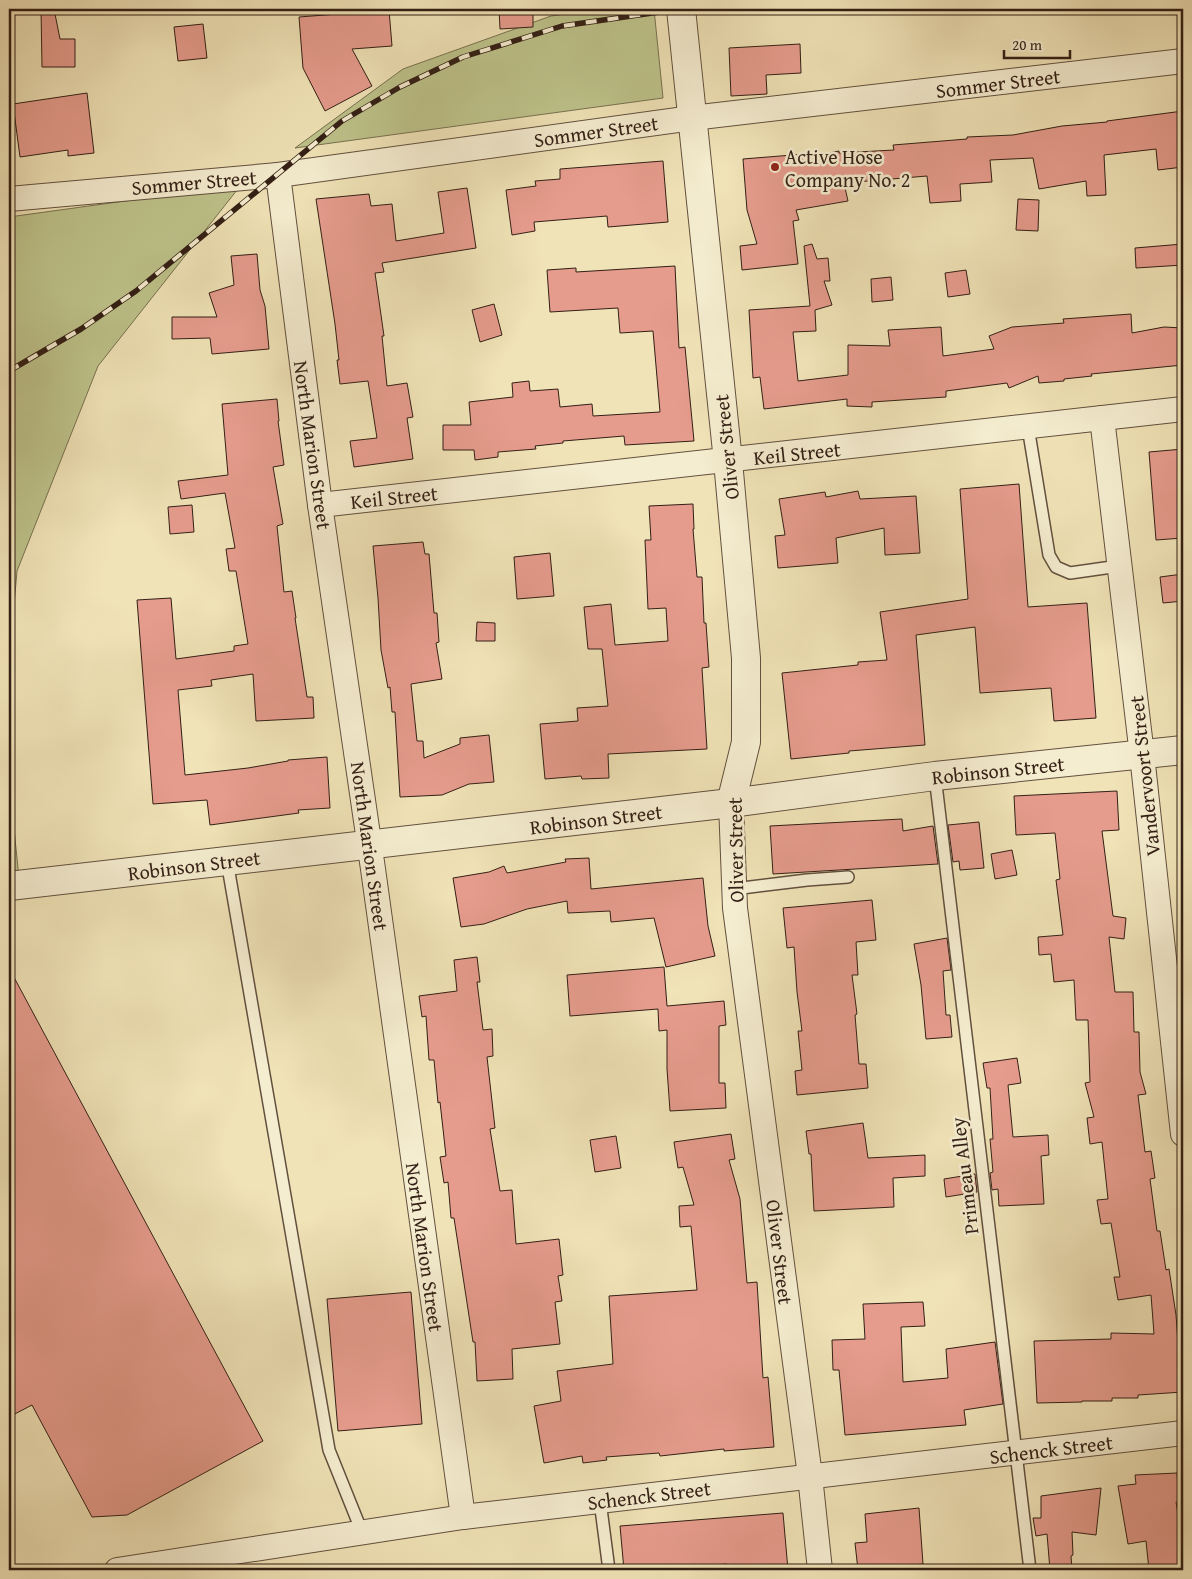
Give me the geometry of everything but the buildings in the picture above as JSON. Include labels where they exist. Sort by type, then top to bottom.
[{"type":"street","name":"Oliver Street","points":[[681,9],[728,461],[746,658],[746,742],[731,803],[736,918],[810,1476],[820,1570]]},
{"type":"street","name":"Sommer Street","points":[[9,198],[278,175],[692,118],[1183,61]]},
{"type":"street","name":"North Marion Street","points":[[278,175],[320,505],[370,845],[462,1517]]},
{"type":"street","name":"Keil Street","points":[[320,505],[1183,409]]},
{"type":"street","name":"Vandervoort Street","points":[[1102,418],[1180,1084],[1183,1134]]},
{"type":"street","name":"Robinson Street","points":[[9,886],[731,803],[935,776],[1183,750]]},
{"type":"street","name":"Schenck Street","points":[[117,1570],[462,1517],[1183,1433]]},
{"type":"lane","points":[[1028,426],[1049,555],[1056,567],[1070,573],[1119,566]]},
{"type":"lane","name":"Primeau Alley","points":[[935,776],[1030,1570]]},
{"type":"lane","points":[[227,861],[329,1450],[362,1532]]},
{"type":"lane","points":[[734,889],[848,877]]},
{"type":"lane","points":[[600,1501],[609,1570]]},
{"type":"green space","points":[[602,9],[654,9],[663,98],[295,148],[403,69],[551,16]]},
{"type":"green space","points":[[241,185],[98,366],[17,571],[9,661],[9,217]]},
{"type":"green space","points":[[9,779],[21,898],[9,900]]},
{"type":"railway","points":[[9,371],[81,329],[136,291],[342,121],[400,87],[463,57],[562,26],[680,9]]},
{"type":"place","name":"Active Hose Company No. 2","points":[[775,167]]}]
